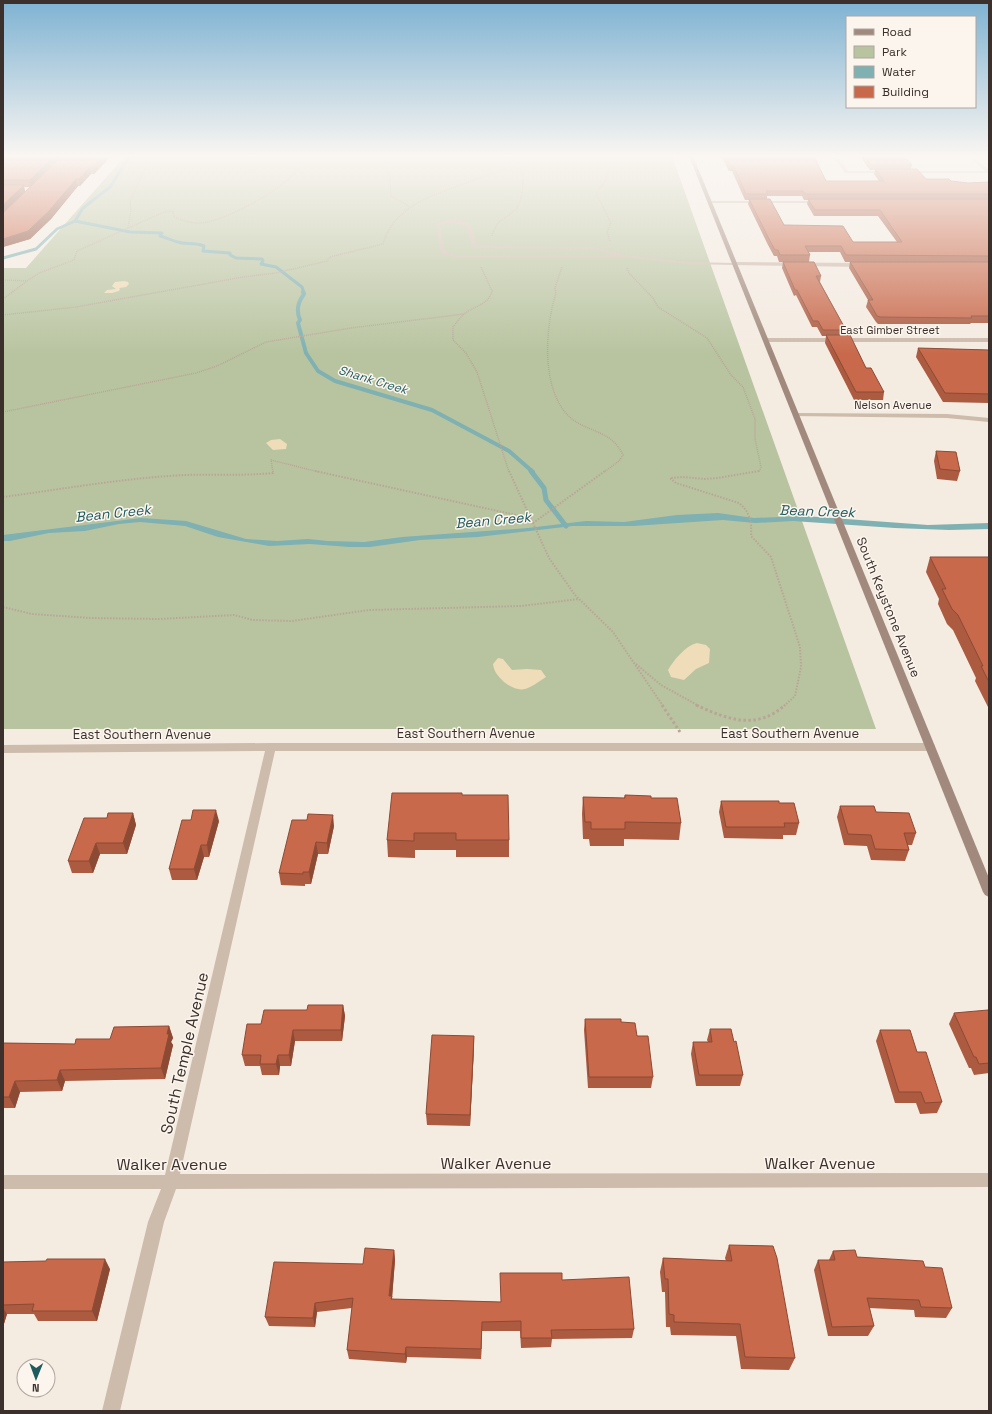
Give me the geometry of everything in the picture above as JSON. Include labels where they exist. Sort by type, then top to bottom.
[{"type":"main road","name":"South Keystone Avenue","points":[[718,222],[989,892]]},
{"type":"street","points":[[735,264],[870,265]]},
{"type":"street","name":"East Gimber Street","points":[[766,340],[989,340]]},
{"type":"street","name":"Nelson Avenue","points":[[796,415],[954,416],[989,420]]},
{"type":"street","name":"East Southern Avenue","points":[[3,749],[271,747],[930,747]]},
{"type":"street","name":"South Temple Avenue","points":[[111,1411],[156,1222],[171,1182],[271,747]]},
{"type":"street","name":"Walker Avenue","points":[[3,1182],[989,1180]]},
{"type":"lane","points":[[475,256],[476,247],[466,223],[449,222],[438,224],[442,250],[445,254],[475,256],[626,256],[686,263],[735,264]]},
{"type":"lane","points":[[476,247],[594,248],[626,256]]},
{"type":"path","points":[[128,222],[128,228]]},
{"type":"path","points":[[3,299],[27,281],[44,271],[74,260],[77,251],[142,222]]},
{"type":"path","points":[[193,222],[208,222]]},
{"type":"path","points":[[3,315],[76,307],[243,277],[276,273],[317,264],[327,261],[330,257],[383,244],[384,236],[397,222]]},
{"type":"path","points":[[492,236],[498,222]]},
{"type":"path","points":[[611,222],[607,232],[613,243]]},
{"type":"path","points":[[481,261],[482,268],[492,291],[490,298],[486,302],[464,314],[453,327],[453,340],[466,353],[477,372],[502,454],[549,558],[579,599],[613,632],[636,664],[682,736]]},
{"type":"path","points":[[627,264],[629,273],[653,298],[658,307],[707,338],[730,375],[742,387],[755,419],[756,439],[761,466],[760,472],[719,478],[704,479],[678,476],[670,478],[676,483],[739,503],[747,509],[752,525],[751,536],[771,557],[800,647],[801,667],[795,696],[776,713],[761,718],[743,721],[723,717],[696,705],[661,685],[636,664]]},
{"type":"path","points":[[532,523],[558,506],[619,461],[623,455],[621,448],[614,441],[601,432],[570,418],[561,404],[550,381],[548,330],[556,293],[555,288],[562,266]]},
{"type":"path","points":[[3,280],[27,281]]},
{"type":"path","points":[[3,412],[196,373],[217,366],[266,342],[310,334],[464,314]]},
{"type":"path","points":[[3,498],[131,480],[185,475],[251,475],[273,473],[271,460],[530,518]]},
{"type":"path","points":[[3,607],[32,614],[91,618],[159,619],[234,615],[253,620],[292,621],[369,610],[514,606],[555,603],[579,599]]},
{"type":"green space","points":[[67,222],[695,222],[876,729],[3,729],[3,268],[26,268]]},
{"type":"sand","points":[[115,282],[128,282],[129,284],[126,287],[119,288],[119,291],[112,293],[104,293],[107,290],[116,289],[112,286]]},
{"type":"sand","points":[[280,439],[287,444],[286,449],[273,450],[266,443],[271,440]]},
{"type":"sand","points":[[697,643],[706,645],[710,649],[709,663],[696,669],[684,680],[671,677],[668,670],[673,662],[684,650]]},
{"type":"sand","points":[[498,658],[503,659],[512,670],[541,670],[546,677],[525,689],[516,689],[504,682],[495,672],[493,664]]},
{"type":"water","name":"Bean Creek","points":[[718,513],[754,518],[805,516],[928,525],[989,523],[989,529],[949,530],[793,521],[755,523],[723,520],[633,526],[573,526],[478,537],[420,540],[370,547],[349,547],[310,544],[269,546],[218,537],[185,526],[140,522],[119,524],[85,531],[49,533],[3,541],[3,535],[141,518],[186,521],[246,539],[277,541],[308,539],[364,542],[402,537],[528,528],[586,521],[624,522],[677,515]]},
{"type":"building","points":[[3,222],[37,222],[28,231],[3,239]]},
{"type":"building","points":[[760,222],[782,222],[784,225],[843,226],[853,242],[902,242],[888,222],[989,222],[989,256],[846,255],[841,246],[805,246],[810,255],[780,255],[778,250],[775,250]]},
{"type":"building","points":[[783,262],[814,262],[821,276],[816,276],[846,330],[823,330],[818,321],[813,321],[797,290],[795,290]]},
{"type":"building","points":[[850,262],[989,262],[989,316],[971,316],[972,318],[877,316],[868,300],[873,300]]},
{"type":"building","points":[[826,335],[850,335],[866,368],[871,368],[884,392],[856,392]]},
{"type":"building","points":[[918,348],[989,350],[989,394],[945,393]]},
{"type":"building","points":[[936,451],[956,452],[960,471],[940,469]]},
{"type":"building","points":[[930,557],[989,557],[989,682],[981,666],[983,666],[958,615],[952,609],[942,589],[946,589]]},
{"type":"building","points":[[392,793],[462,793],[462,795],[508,795],[509,840],[456,840],[456,833],[414,833],[414,841],[387,840]]},
{"type":"building","points":[[625,795],[651,796],[651,798],[677,798],[681,823],[625,822],[625,829],[591,829],[591,822],[585,822],[583,797],[625,798]]},
{"type":"building","points":[[721,801],[779,801],[779,803],[794,803],[799,823],[784,823],[785,827],[726,827]]},
{"type":"building","points":[[840,806],[874,806],[876,812],[909,813],[916,833],[904,833],[909,850],[875,849],[871,835],[848,834]]},
{"type":"building","points":[[193,810],[216,810],[207,845],[201,845],[194,869],[169,869],[182,820],[191,820]]},
{"type":"building","points":[[108,813],[133,813],[123,843],[96,843],[89,861],[68,861],[84,818],[107,818]]},
{"type":"building","points":[[308,814],[333,815],[327,843],[316,842],[309,872],[303,872],[303,874],[279,873],[292,820],[307,820]]},
{"type":"building","points":[[308,1005],[343,1005],[341,1030],[293,1030],[289,1055],[278,1055],[276,1064],[260,1064],[261,1055],[242,1055],[247,1024],[261,1024],[264,1010],[307,1010]]},
{"type":"building","points":[[988,1010],[989,1063],[979,1064],[976,1057],[974,1057],[954,1013]]},
{"type":"building","points":[[585,1019],[621,1019],[621,1022],[635,1023],[637,1036],[648,1036],[653,1077],[589,1077]]},
{"type":"building","points":[[169,1026],[167,1034],[169,1034],[161,1068],[60,1070],[57,1080],[15,1081],[9,1097],[3,1097],[3,1043],[75,1044],[76,1039],[110,1039],[114,1027]]},
{"type":"building","points":[[710,1029],[731,1029],[734,1042],[736,1041],[743,1075],[699,1075],[693,1042],[712,1042]]},
{"type":"building","points":[[880,1030],[910,1030],[917,1052],[926,1052],[942,1102],[925,1103],[921,1092],[899,1092]]},
{"type":"building","points":[[432,1035],[474,1036],[470,1115],[426,1114]]},
{"type":"building","points":[[729,1245],[773,1246],[777,1258],[795,1358],[745,1357],[740,1324],[674,1322],[674,1315],[669,1314],[668,1279],[665,1279],[663,1258],[732,1261]]},
{"type":"building","points":[[365,1248],[394,1250],[389,1296],[392,1296],[391,1299],[501,1302],[500,1273],[562,1273],[562,1280],[629,1277],[634,1329],[551,1330],[552,1338],[521,1338],[521,1321],[482,1322],[481,1349],[406,1347],[405,1354],[347,1350],[353,1298],[315,1303],[313,1318],[265,1317],[274,1262],[363,1264]]},
{"type":"building","points":[[855,1250],[857,1257],[923,1261],[925,1267],[942,1268],[952,1308],[921,1307],[919,1300],[867,1298],[874,1326],[832,1327],[818,1260],[835,1260],[833,1251]]},
{"type":"building","points":[[47,1259],[105,1259],[92,1311],[32,1311],[34,1304],[3,1305],[3,1262],[46,1261]]},
{"type":"waterway","points":[[3,258],[36,249],[57,229],[73,222]]},
{"type":"waterway","name":"Shank Creek","points":[[80,222],[130,232],[162,233],[160,236],[177,242],[204,246],[203,251],[230,253],[230,255],[236,258],[262,259],[263,261],[261,264],[276,267],[302,287],[304,293]]},
{"type":"waterway","name":"Shank Creek","points":[[303,292],[304,294],[298,307],[300,320],[298,323],[306,353],[318,371],[335,381],[432,410],[509,451],[533,472]]},
{"type":"waterway","name":"Shank Creek","points":[[531,471],[544,488],[546,500],[566,526]]}]
